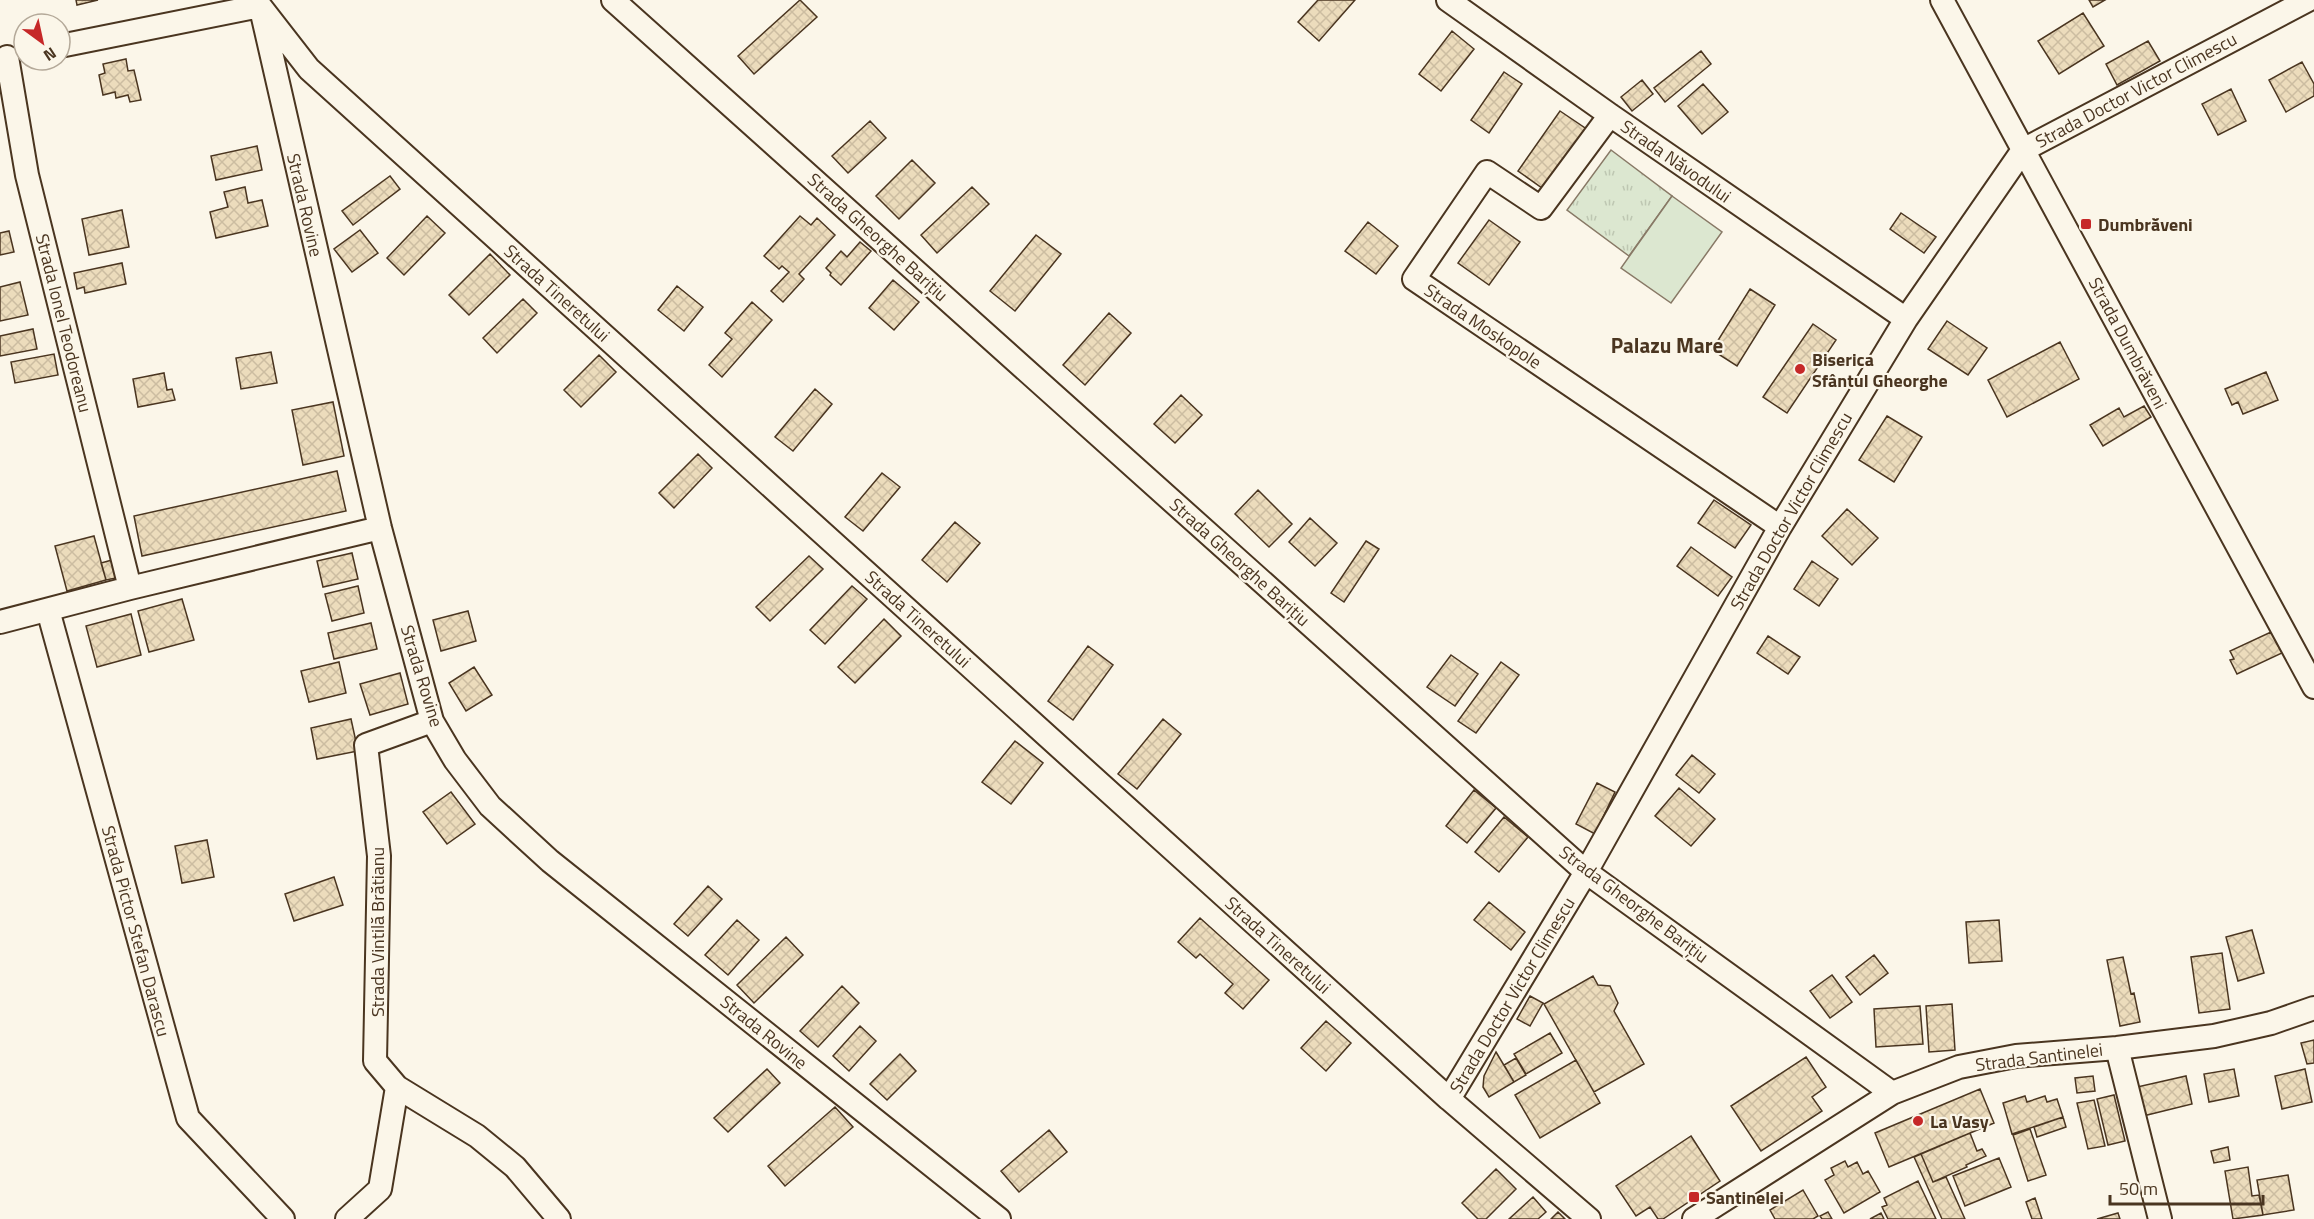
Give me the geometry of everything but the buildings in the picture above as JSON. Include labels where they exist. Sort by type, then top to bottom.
[{"type":"street","name":"Strada Gheorghe Barițiu","points":[[614,0],[1586,872],[1892,1092]]},
{"type":"street","name":"Strada Năvodului","points":[[1448,0],[1906,319]]},
{"type":"street","name":"Strada Dumbrăveni","points":[[1942,0],[2314,687]]},
{"type":"street","name":"Strada Doctor Victor Climescu","points":[[1449,1099],[1586,872],[1780,527],[1906,319],[2023,150],[2308,0]]},
{"type":"street","points":[[72,43],[259,3]]},
{"type":"street","name":"Strada Rovine","points":[[259,3],[380,528],[432,721],[455,760],[490,806],[550,861],[999,1219]]},
{"type":"street","name":"Strada Tineretului","points":[[259,3],[309,69],[1449,1099],[1589,1219]]},
{"type":"street","name":"Strada Ionel Teodoreanu","points":[[10,56],[27,175],[130,588]]},
{"type":"street","name":"Strada Moskopole","points":[[1610,115],[1541,208],[1487,172],[1414,279],[1780,527]]},
{"type":"street","points":[[0,622],[380,528]]},
{"type":"street","name":"Strada Pictor Stefan Darascu","points":[[48,610],[188,1118],[284,1219]]},
{"type":"street","name":"Strada Vintilă Brătianu","points":[[432,721],[366,745],[379,856],[375,1060],[397,1087],[477,1136],[515,1167],[559,1219]]},
{"type":"street","name":"Strada Santinelei","points":[[1694,1219],[1892,1092],[1959,1067],[2016,1056],[2117,1048],[2214,1036],[2271,1023],[2314,1008]]},
{"type":"street","points":[[2117,1048],[2160,1219]]},
{"type":"street","points":[[347,1219],[380,1189],[397,1087]]},
{"type":"green space","points":[[1611,150],[1672,196],[1629,256],[1567,210]]},
{"type":"green space","points":[[1672,196],[1722,232],[1671,303],[1621,268]]},
{"type":"place","name":"Dumbrăveni","points":[[2086,224]]},
{"type":"place","name":"Biserica Sfântul Gheorghe","points":[[1800,369]]},
{"type":"place","name":"La Vasy","points":[[1918,1121]]},
{"type":"place","name":"Santinelei","points":[[1694,1197]]},
{"type":"district","name":"Palazu Mare","points":[[1667,345]]}]
